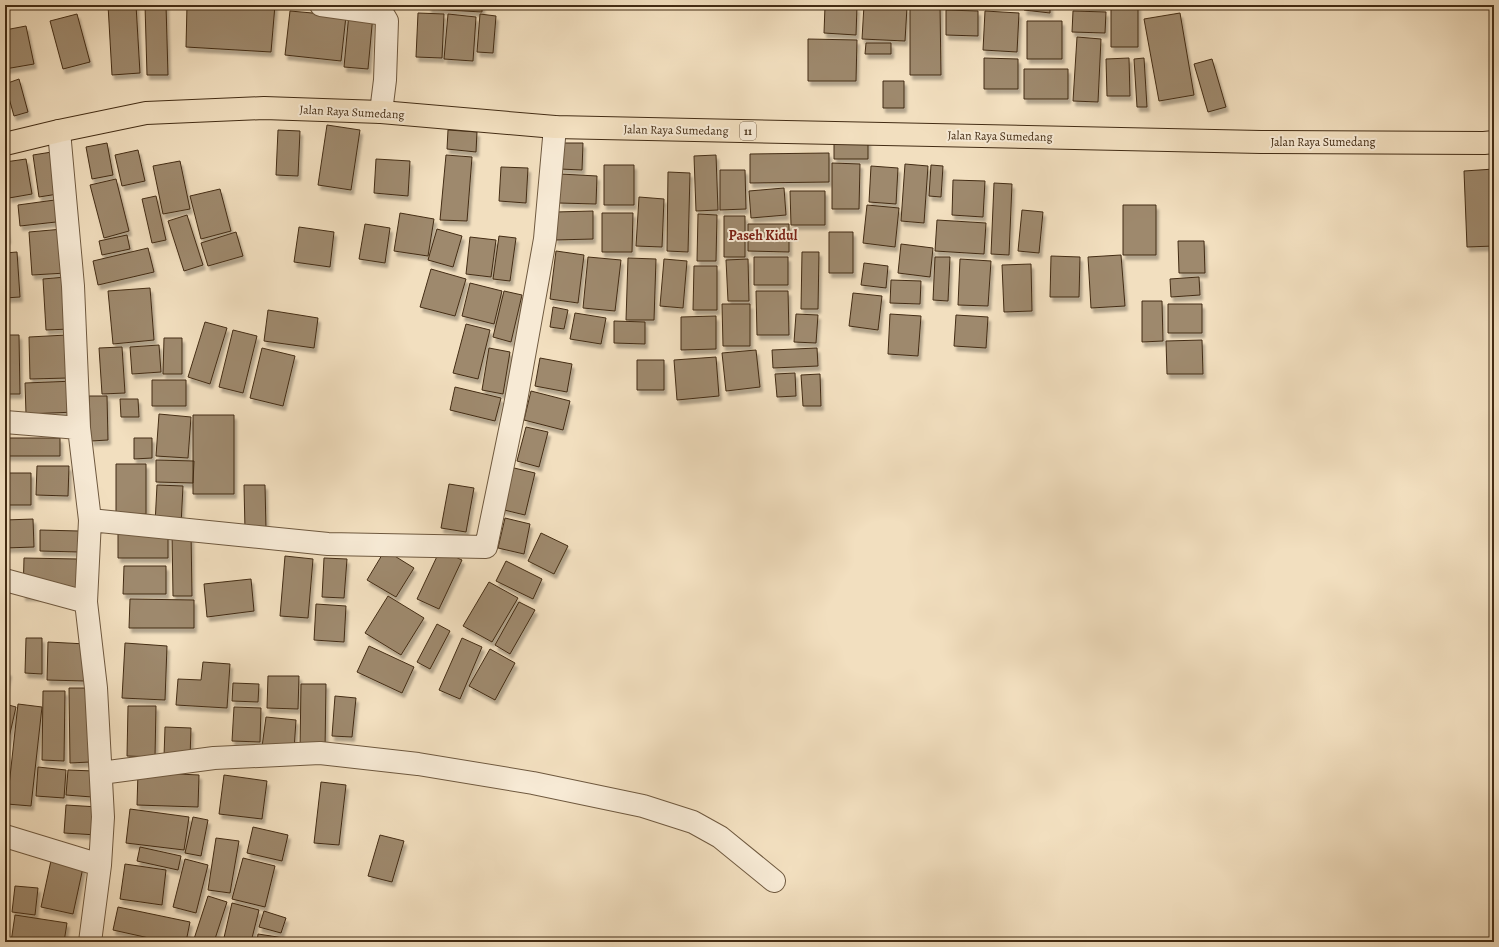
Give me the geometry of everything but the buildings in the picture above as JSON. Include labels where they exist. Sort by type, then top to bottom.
[{"type":"highway","name":"Jalan Raya Sumedang","points":[[5,144],[146,113],[264,108],[381,112],[555,127],[1253,142],[1494,142]]},
{"type":"street","points":[[321,5],[378,13],[384,16],[387,21],[385,80],[381,112]]},
{"type":"street","points":[[90,520],[328,544],[486,547],[515,406],[545,240],[555,127]]},
{"type":"street","points":[[59,131],[73,286],[79,428],[90,520],[86,602],[96,688],[103,816],[100,864],[90,942]]},
{"type":"street","points":[[5,422],[79,428]]},
{"type":"street","points":[[5,580],[86,602]]},
{"type":"street","points":[[101,772],[214,758],[320,753],[418,764],[533,783],[643,806],[693,822],[720,837],[774,880]]},
{"type":"street","points":[[5,836],[100,864]]},
{"type":"district","name":"Paseh Kidul","points":[[763,235]]}]
